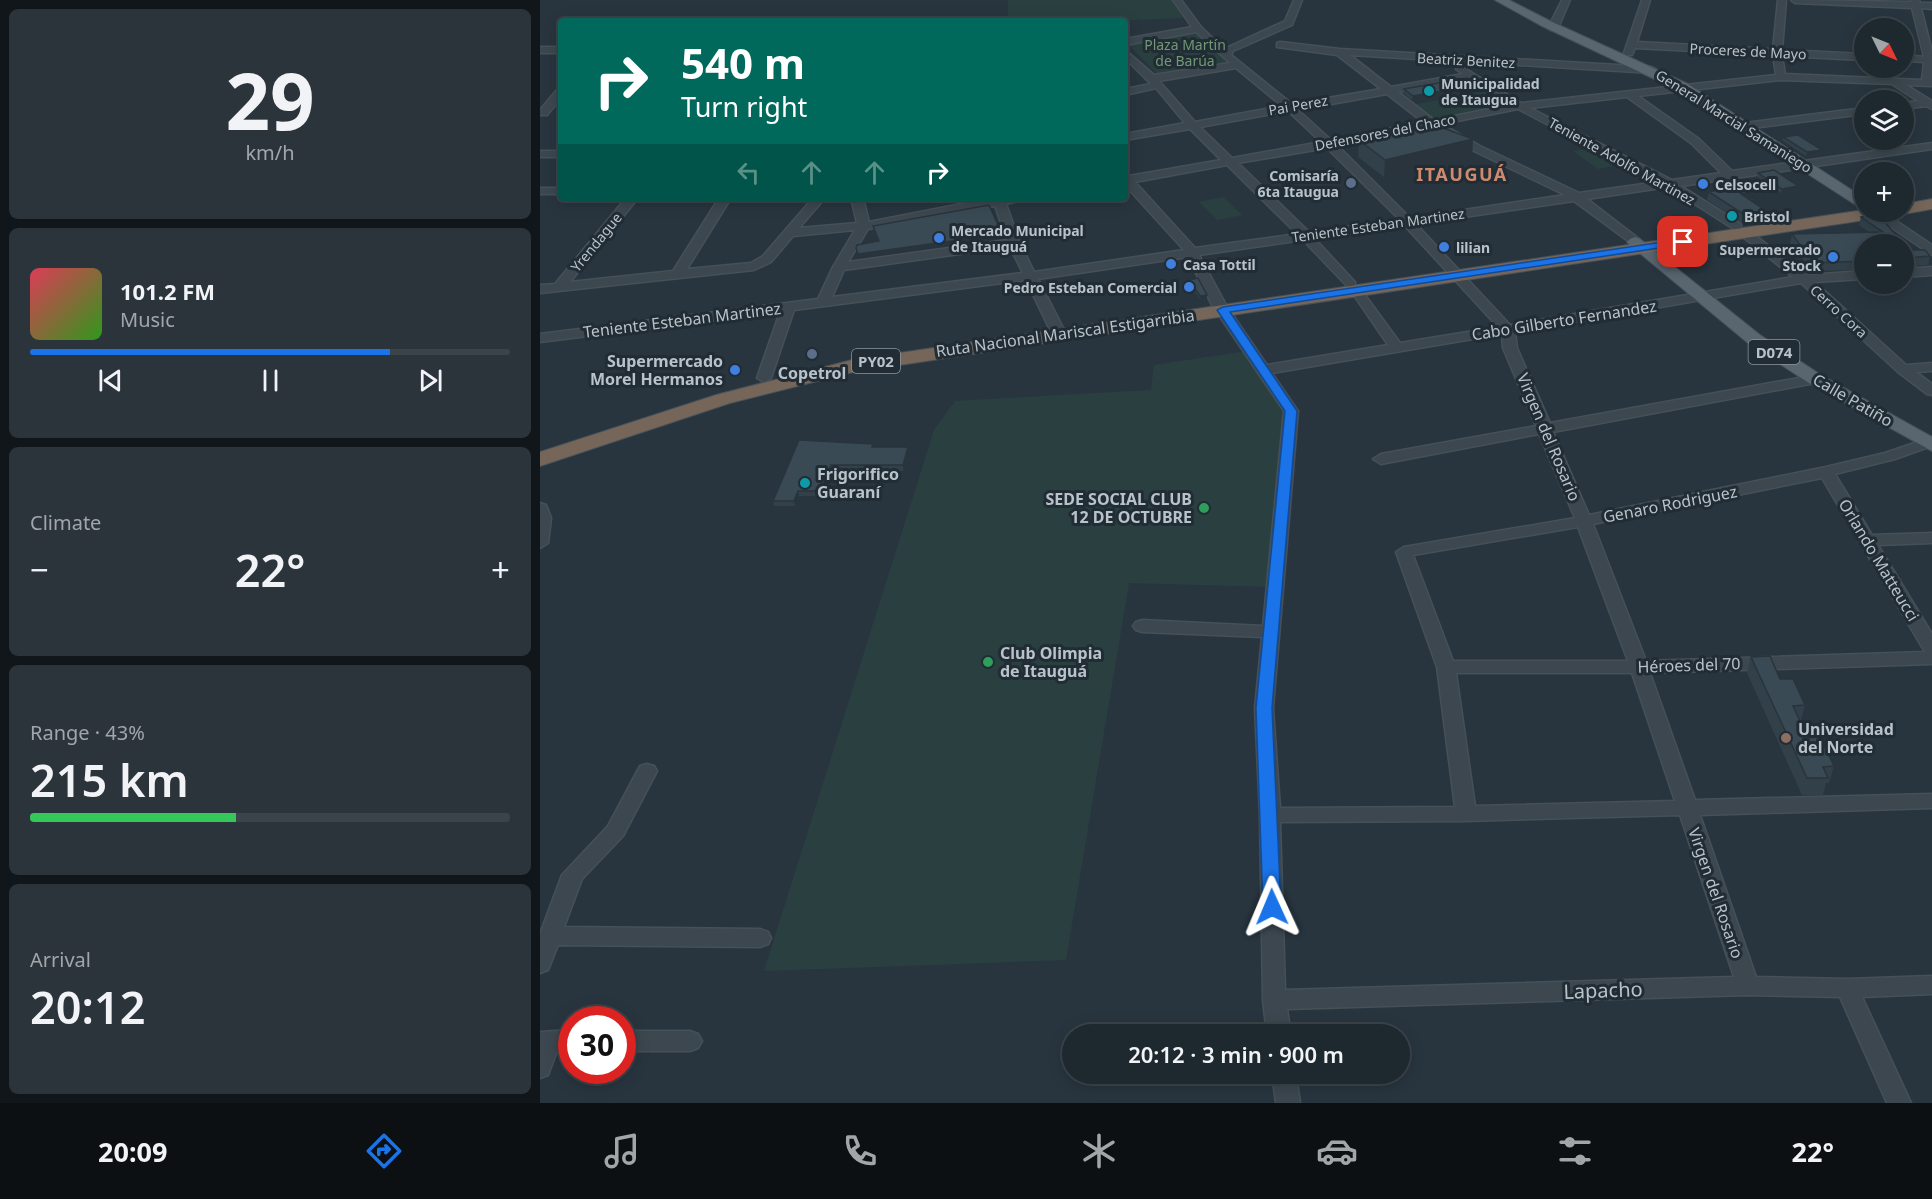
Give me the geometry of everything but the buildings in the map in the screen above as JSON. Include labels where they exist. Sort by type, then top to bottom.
[{"type":"highway","points":[[1914,200],[1932,197]]},
{"type":"highway","points":[[1914,207],[1932,204]]},
{"type":"highway","name":"Ruta Nacional Mariscal Estigarribia","points":[[540,459],[723,399],[816,374],[887,359],[1057,331],[1854,212]]},
{"type":"highway","name":"Ruta Nacional Mariscal Estigarribia","points":[[540,449],[764,378],[884,352],[1057,331]]},
{"type":"main road","name":"General Marcial Samaniego","points":[[1501,0],[1553,28],[1652,70],[1683,87],[1854,196]]},
{"type":"main road","name":"Calle Patiño","points":[[1638,245],[1754,339],[1815,379],[1930,442]]},
{"type":"street","name":"Virgen del Rosario","points":[[1177,0],[1183,12],[1198,29],[1228,52],[1288,106],[1407,221],[1508,330],[1510,348],[1584,521],[1639,667],[1748,986]]},
{"type":"street","points":[[1228,52],[1289,23],[1298,0]]},
{"type":"street","points":[[1553,28],[1566,0]]},
{"type":"street","points":[[1627,59],[1646,0]]},
{"type":"street","points":[[1781,77],[1778,53],[1782,0]]},
{"type":"street","points":[[1795,0],[1916,3],[1932,6]]},
{"type":"street","points":[[1916,3],[1930,59],[1929,83]]},
{"type":"street","points":[[1128,42],[1198,29]]},
{"type":"street","points":[[1270,46],[1280,29]]},
{"type":"street","name":"Proceres de Mayo","points":[[1632,45],[1854,57]]},
{"type":"street","name":"Beatriz Benitez","points":[[1228,52],[1270,46],[1446,59],[1652,70]]},
{"type":"street","points":[[1128,47],[1192,124],[1305,235],[1352,288],[1397,348]]},
{"type":"street","points":[[540,50],[558,50]]},
{"type":"street","points":[[1340,52],[1430,122],[1476,148],[1575,196],[1638,245]]},
{"type":"street","points":[[1128,56],[1155,81]]},
{"type":"street","points":[[1914,58],[1930,59]]},
{"type":"street","name":"Teniente Adolfo Martinez","points":[[1446,59],[1519,106],[1669,183],[1740,230]]},
{"type":"street","points":[[1128,91],[1155,81],[1240,65]]},
{"type":"street","name":"Pai Perez","points":[[1128,136],[1288,106],[1471,76]]},
{"type":"street","name":"Defensores del Chaco","points":[[1128,179],[1328,144],[1519,106],[1781,77],[1929,83]]},
{"type":"street","points":[[1893,81],[1930,105]]},
{"type":"street","points":[[1629,94],[1695,141],[1728,174]]},
{"type":"street","points":[[541,113],[558,95]]},
{"type":"street","points":[[1914,106],[1930,105]]},
{"type":"street","points":[[541,113],[558,112]]},
{"type":"street","points":[[1745,126],[1854,112]]},
{"type":"street","name":"Teniente Esteban Martinez","points":[[540,338],[1030,276],[1932,146]]},
{"type":"street","points":[[540,154],[558,154]]},
{"type":"street","points":[[1128,182],[1191,251],[1221,307],[1291,411],[1264,708],[1270,815],[1274,1000],[1277,1024]]},
{"type":"street","points":[[540,191],[558,192]]},
{"type":"street","name":"Yrendague","points":[[560,286],[630,201]]},
{"type":"street","points":[[677,275],[723,201]]},
{"type":"street","points":[[540,289],[754,266],[767,259],[816,201]]},
{"type":"street","points":[[823,302],[839,267],[864,226],[858,201]]},
{"type":"street","points":[[789,232],[864,226],[994,201]]},
{"type":"street","points":[[999,201],[1014,243],[1057,331]]},
{"type":"street","points":[[1891,222],[1932,251]]},
{"type":"street","name":"Cerro Cora","points":[[1740,230],[1804,279],[1903,369],[1932,391]]},
{"type":"street","points":[[839,267],[1014,243]]},
{"type":"street","points":[[1914,272],[1932,271]]},
{"type":"street","name":"Cabo Gilberto Fernandez","points":[[1265,370],[1804,279],[1854,276]]},
{"type":"street","points":[[764,378],[788,307]]},
{"type":"street","points":[[1903,369],[1932,368]]},
{"type":"street","points":[[1381,459],[1815,379]]},
{"type":"street","name":"Genaro Rodriguez","points":[[1446,667],[1404,552],[1584,521],[1826,472],[1890,456],[1930,442]]},
{"type":"street","name":"Orlando Matteucci","points":[[1826,472],[1932,649]]},
{"type":"street","points":[[540,508],[543,518],[540,543]]},
{"type":"street","points":[[1867,540],[1932,538]]},
{"type":"street","points":[[1142,626],[1270,632]]},
{"type":"street","name":"Héroes del 70","points":[[1446,667],[1639,667],[1932,658]]},
{"type":"street","points":[[1446,667],[1466,814]]},
{"type":"street","points":[[540,964],[573,874],[616,831],[647,771]]},
{"type":"street","points":[[1270,815],[1466,814],[1932,801]]},
{"type":"street","points":[[550,936],[760,939]]},
{"type":"street","name":"Lapacho","points":[[1274,1000],[1748,986],[1846,988],[1932,985]]},
{"type":"street","points":[[1846,988],[1899,1103]]},
{"type":"street","points":[[540,1068],[553,1041]]},
{"type":"street","points":[[636,1041],[690,1041]]},
{"type":"street","points":[[1285,1084],[1288,1103]]},
{"type":"green space","points":[[1008,0],[1174,0],[1183,18],[1128,20],[1128,18],[1008,18]]},
{"type":"green space","name":"Plaza Martín de Barúa","points":[[1198,30],[1235,64],[1158,75],[1128,43]]},
{"type":"green space","points":[[1488,91],[1511,105],[1433,120],[1411,105]]},
{"type":"green space","points":[[1592,148],[1618,165],[1598,169],[1573,151]]},
{"type":"green space","points":[[1223,197],[1242,215],[1217,220],[1199,202]]},
{"type":"green space","name":"Club Olimpia de Itauguá","points":[[1247,351],[1289,414],[1272,587],[1129,583],[1066,960],[764,971],[934,430],[955,401],[1151,390],[1154,365]]},
{"type":"place","name":"Municipalidad de Itaugua","points":[[1429,91]]},
{"type":"place","name":"Comisaría 6ta Itaugua","points":[[1351,183]]},
{"type":"place","name":"Celsocell","points":[[1703,184]]},
{"type":"place","name":"Bristol","points":[[1732,216]]},
{"type":"place","name":"Mercado Municipal de Itauguá","points":[[939,238]]},
{"type":"place","name":"lilian","points":[[1444,247]]},
{"type":"place","name":"Supermercado Stock","points":[[1833,257]]},
{"type":"place","name":"Casa Tottil","points":[[1171,264]]},
{"type":"place","name":"Pedro Esteban Comercial","points":[[1189,287]]},
{"type":"place","name":"Copetrol","points":[[812,354]]},
{"type":"place","name":"Supermercado Morel Hermanos","points":[[735,370]]},
{"type":"place","name":"Frigorifico Guaraní","points":[[805,483]]},
{"type":"place","name":"SEDE SOCIAL CLUB 12 DE OCTUBRE","points":[[1204,508]]},
{"type":"place","name":"Club Olimpia de Itauguá","points":[[988,662]]},
{"type":"place","name":"Universidad del Norte","points":[[1786,738]]},
{"type":"district","name":"ITAUGUÁ","points":[[1462,174]]},
{"type":"route","points":[[1272,907],[1264,708],[1291,411],[1223,310],[1683,242]]}]
